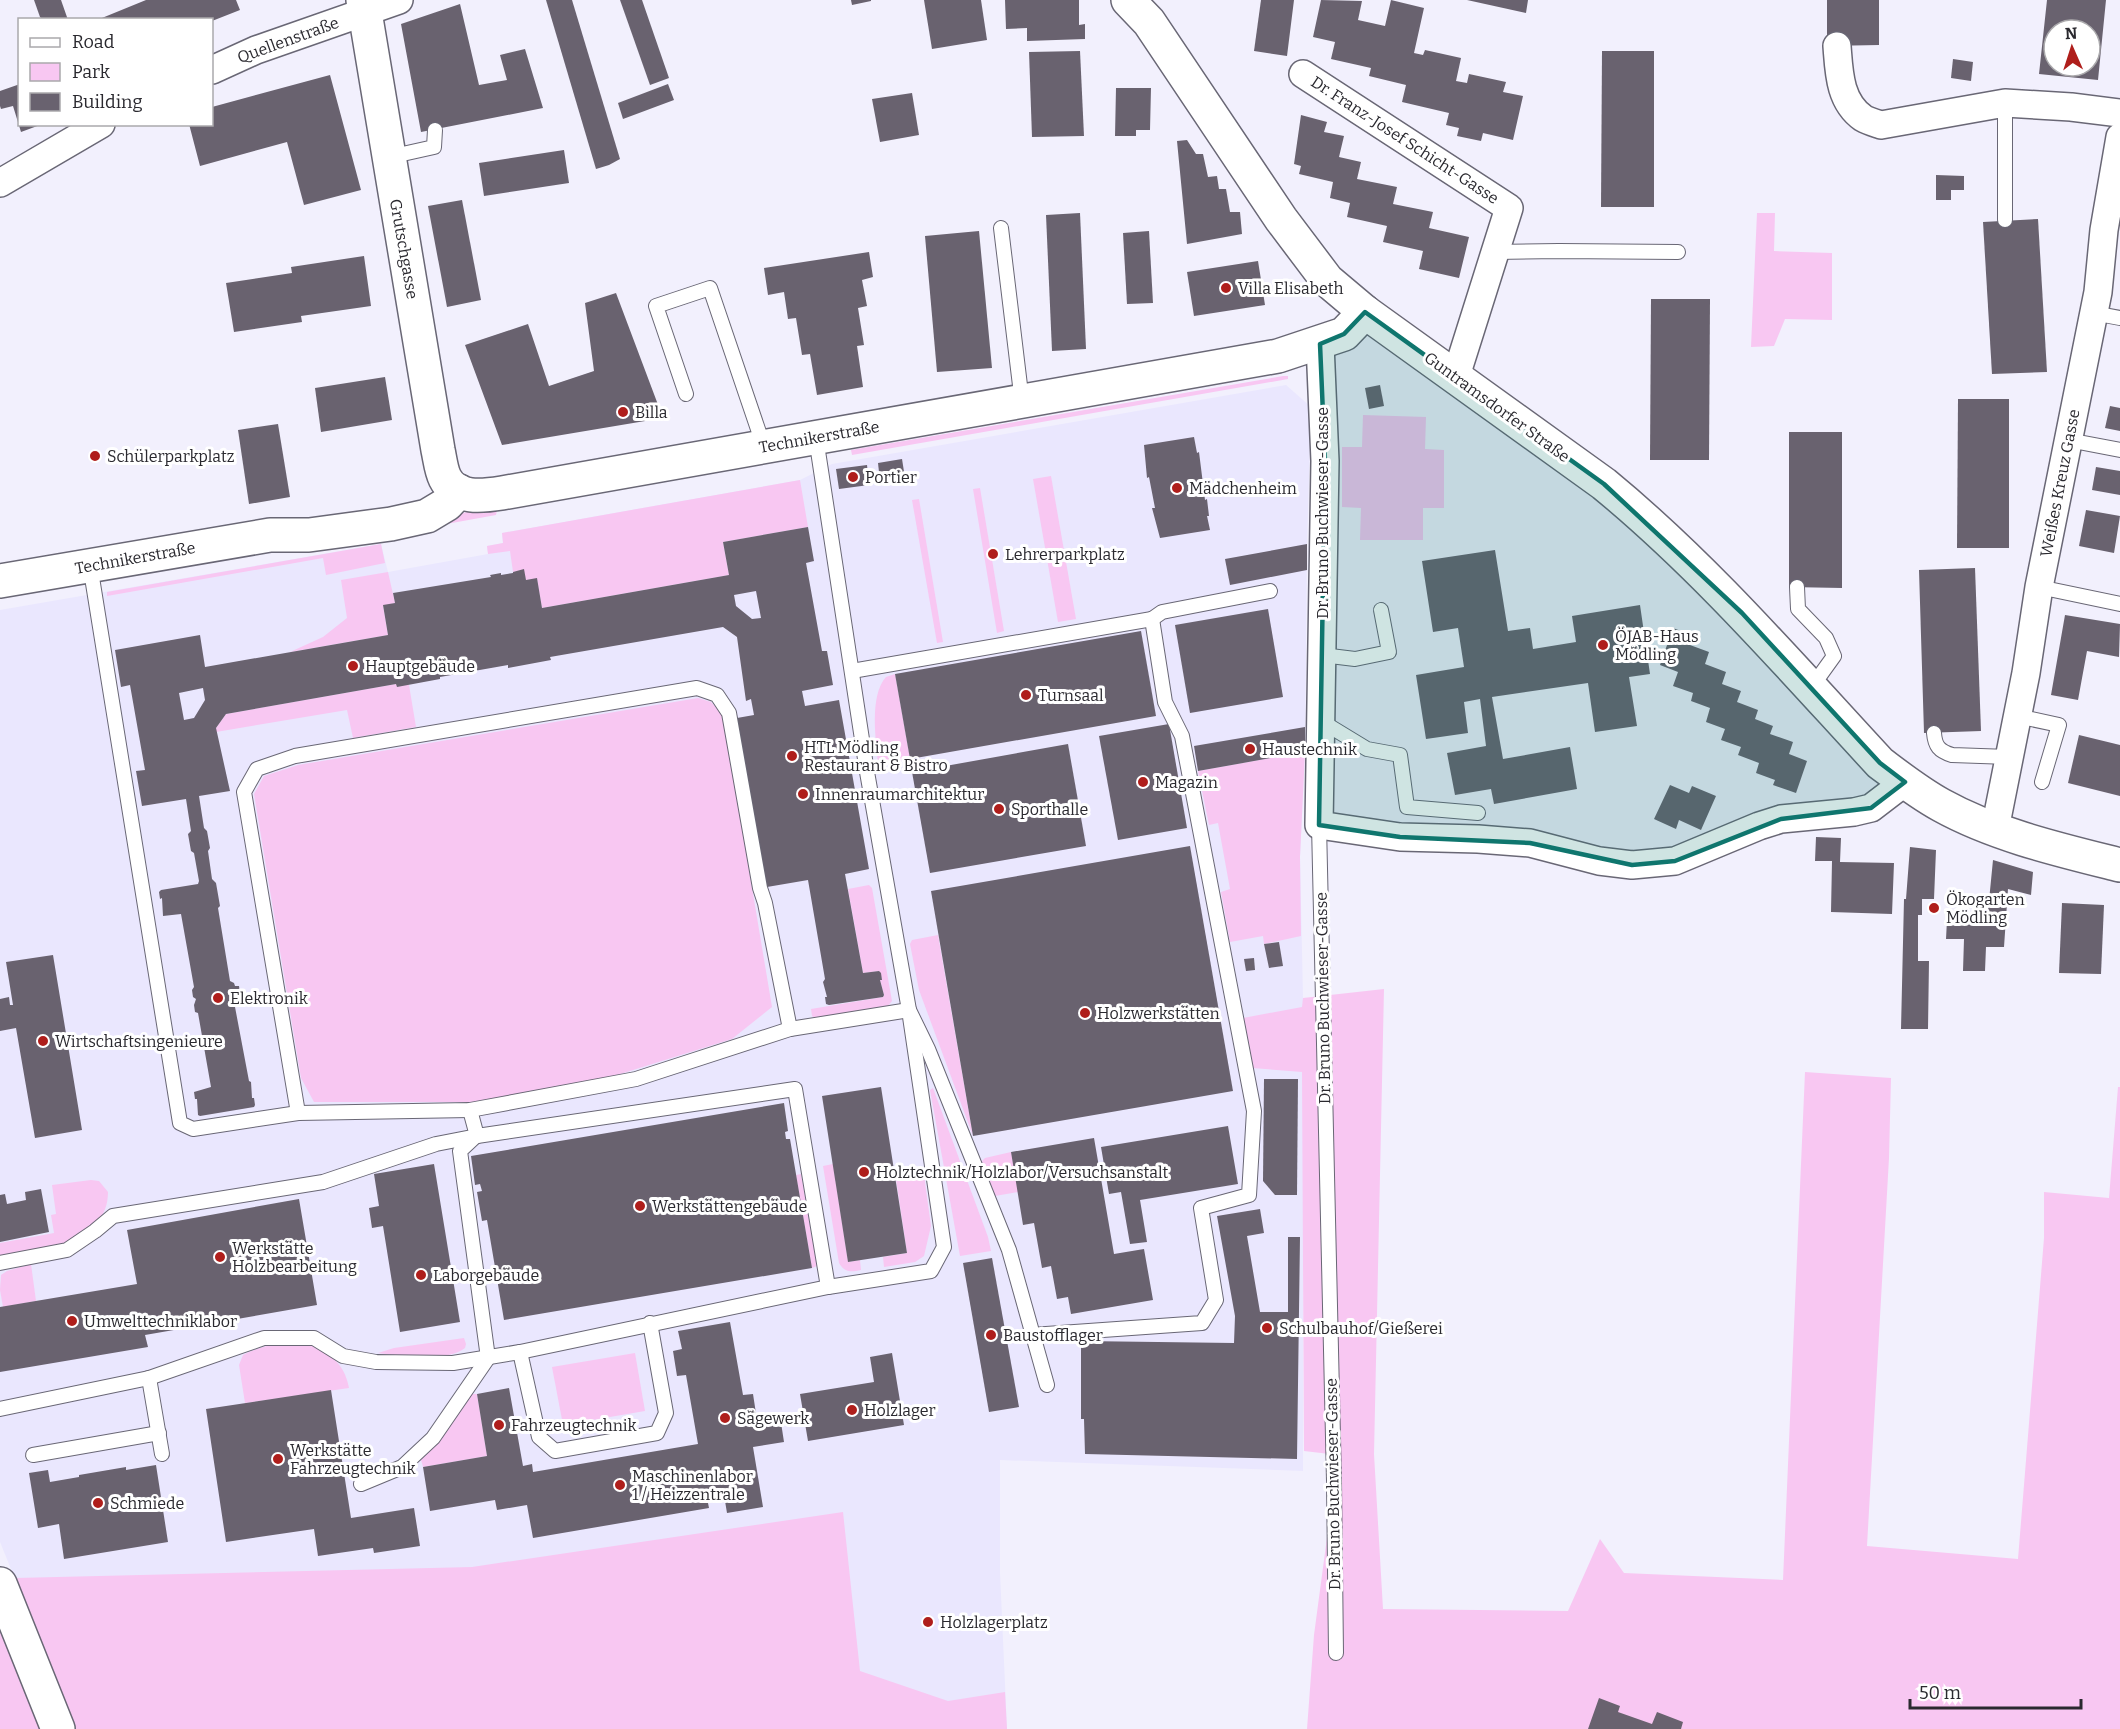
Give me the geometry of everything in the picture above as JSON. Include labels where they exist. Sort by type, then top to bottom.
[{"type":"street","name":"Quellenstraße","points":[[213,70],[364,7],[399,0]]},
{"type":"street","name":"Guntramsdorfer Straße","points":[[1128,0],[1149,22],[1281,219],[1327,280],[1365,312],[1604,484],[1641,514],[1742,613],[1880,763],[1942,805],[1995,829],[2120,865]]},
{"type":"street","name":"Grutschgasse","points":[[364,7],[436,438],[452,485]]},
{"type":"street","points":[[1837,46],[1840,84],[1852,106],[1864,118],[1881,125],[2005,103],[2071,106],[2120,113]]},
{"type":"street","name":"Dr. Franz-Josef Schicht-Gasse","points":[[1303,74],[1509,208],[1455,376]]},
{"type":"street","points":[[0,183],[98,126]]},
{"type":"street","name":"Weißes Kreuz Gasse","points":[[1995,829],[2039,587],[2098,292],[2104,230],[2120,137]]},
{"type":"street","name":"Technikerstraße","points":[[0,581],[270,535],[309,535],[391,524],[427,516],[447,504],[452,485],[468,495],[502,493],[1278,357],[1344,334],[1365,312]]},
{"type":"street","name":"Dr. Bruno Buchwieser-Gasse","points":[[1319,825],[1325,461],[1320,344]]},
{"type":"street","points":[[1319,825],[1400,837],[1530,843],[1599,861],[1632,866],[1675,861],[1781,819],[1854,812],[1871,808],[1905,782]]},
{"type":"street","points":[[0,1584],[58,1729]]},
{"type":"lane","points":[[2005,103],[2005,220]]},
{"type":"lane","points":[[389,157],[434,147],[435,130]]},
{"type":"lane","points":[[1001,228],[1022,402]]},
{"type":"lane","points":[[1495,252],[1678,252]]},
{"type":"lane","points":[[686,394],[656,306],[710,288],[764,447]]},
{"type":"lane","points":[[2093,313],[2120,318]]},
{"type":"lane","points":[[0,1409],[149,1378],[264,1338],[314,1338],[343,1356],[376,1362],[453,1363],[488,1359],[828,1287],[931,1272],[944,1247],[909,1010],[867,772],[816,438]]},
{"type":"lane","points":[[2068,440],[2120,450]]},
{"type":"lane","points":[[90,565],[180,1123],[193,1130],[298,1113],[470,1110],[636,1079],[790,1029],[909,1010]]},
{"type":"lane","points":[[1797,587],[1798,609],[1826,638],[1834,656],[1811,688]]},
{"type":"lane","points":[[2039,587],[2120,604]]},
{"type":"lane","points":[[852,671],[1152,619],[1162,612],[1270,591]]},
{"type":"lane","points":[[1322,655],[1355,659],[1389,652],[1380,610]]},
{"type":"lane","points":[[1032,1335],[1202,1323],[1216,1300],[1201,1208],[1249,1195],[1254,1111],[1182,736],[1165,702],[1152,619]]},
{"type":"lane","points":[[298,1113],[244,792],[258,769],[295,756],[697,688],[717,695],[729,713],[760,888],[790,1029]]},
{"type":"lane","points":[[2017,716],[2059,725],[2042,783]]},
{"type":"lane","points":[[1321,721],[1367,749],[1400,755],[1407,807],[1478,813]]},
{"type":"lane","points":[[1934,733],[1934,741],[1943,752],[1952,755],[2009,757]]},
{"type":"lane","name":"Dr. Bruno Buchwieser-Gasse","points":[[1319,825],[1336,1653]]},
{"type":"lane","points":[[909,1010],[928,1049],[1009,1250],[1047,1384]]},
{"type":"lane","points":[[0,1263],[67,1250],[95,1232],[113,1216],[323,1182],[436,1144],[795,1089],[828,1287]]},
{"type":"lane","points":[[470,1110],[477,1136]]},
{"type":"lane","points":[[361,1484],[402,1467],[433,1438],[488,1359],[460,1151],[477,1136]]},
{"type":"lane","points":[[520,1352],[539,1437],[555,1451],[657,1434],[666,1413],[650,1323]]},
{"type":"lane","points":[[149,1378],[162,1454]]},
{"type":"lane","points":[[33,1455],[159,1433]]},
{"type":"highlighted area","points":[[1365,312],[1604,484],[1742,613],[1880,763],[1905,782],[1871,808],[1781,819],[1675,861],[1632,865],[1530,843],[1400,837],[1319,825],[1325,461],[1320,344],[1344,334]]},
{"type":"shaded area","points":[[1286,385],[1311,407],[1305,752],[1300,857],[1303,998],[1303,1471],[1000,1460],[1000,1573],[1007,1729],[76,1729],[0,1542],[0,610],[381,544],[388,572],[488,554],[487,546],[503,543],[502,533],[800,480],[832,464]]},
{"type":"green space","points":[[1757,213],[1775,213],[1774,251],[1832,253],[1832,320],[1785,319],[1774,346],[1751,347]]},
{"type":"green space","points":[[1288,376],[1288,379],[852,455],[851,450]]},
{"type":"green space","points":[[1363,415],[1426,417],[1425,449],[1444,450],[1444,508],[1423,508],[1423,540],[1360,540],[1361,508],[1342,507],[1342,447],[1362,447]]},
{"type":"green space","points":[[1051,476],[1076,619],[1058,622],[1033,479]]},
{"type":"green space","points":[[800,480],[808,527],[723,542],[729,575],[542,608],[537,579],[526,580],[523,570],[513,572],[510,551],[488,554],[487,546],[503,543],[502,533]]},
{"type":"green space","points":[[980,488],[1004,631],[997,633],[973,489]]},
{"type":"green space","points":[[919,499],[943,642],[937,643],[912,500]]},
{"type":"green space","points":[[497,510],[496,515],[408,531],[400,530],[467,512]]},
{"type":"green space","points":[[381,544],[385,563],[326,575],[323,558],[107,596],[107,592]]},
{"type":"green space","points":[[388,572],[395,603],[383,606],[388,635],[290,652],[323,637],[347,618],[341,580]]},
{"type":"green space","points":[[895,674],[910,759],[878,764],[875,731],[877,695],[886,677]]},
{"type":"green space","points":[[396,684],[409,685],[416,727],[353,738],[347,710],[216,732],[216,728],[226,714]]},
{"type":"green space","points":[[698,698],[711,702],[723,715],[772,1007],[732,1039],[598,1081],[487,1102],[314,1102],[301,1078],[254,794],[264,776],[298,765]]},
{"type":"green space","points":[[1305,752],[1300,857],[1301,936],[1264,944],[1263,936],[1230,942],[1221,892],[1230,889],[1218,823],[1209,825],[1198,771]]},
{"type":"green space","points":[[869,885],[872,888],[892,1001],[888,1006],[815,1018],[812,1016],[811,1009],[884,995],[879,971],[863,973],[848,889]]},
{"type":"green space","points":[[938,935],[973,1136],[919,990],[910,944],[912,940]]},
{"type":"green space","points":[[1384,989],[1374,1454],[1383,1609],[1568,1611],[1600,1539],[1624,1573],[1783,1580],[1805,1072],[1891,1078],[1889,1158],[1867,1546],[2018,1559],[2044,1238],[2044,1192],[2109,1198],[2118,1087],[2120,1087],[2120,1729],[1307,1729],[1314,1635],[1338,1455],[1304,1451],[1302,1072],[1252,1068],[1243,1018],[1302,1007],[1303,998]]},
{"type":"green space","points":[[933,1088],[988,1237],[991,1251],[960,1256],[930,1090]]},
{"type":"green space","points":[[1011,1152],[1018,1192],[995,1196],[982,1161],[985,1158]]},
{"type":"green space","points":[[833,1164],[848,1262],[860,1260],[861,1270],[848,1271],[839,1263],[823,1166]]},
{"type":"green space","points":[[801,1174],[817,1266],[812,1268],[796,1175]]},
{"type":"green space","points":[[924,1175],[931,1226],[924,1256],[915,1262],[884,1267],[883,1257],[907,1253],[896,1179]]},
{"type":"green space","points":[[99,1181],[108,1192],[102,1216],[92,1228],[64,1245],[0,1257],[0,1243],[54,1233],[51,1215],[56,1214],[52,1185]]},
{"type":"green space","points":[[31,1264],[36,1301],[3,1307],[0,1290],[1,1275]]},
{"type":"green space","points":[[464,1338],[465,1348],[446,1356],[399,1356],[378,1353],[394,1348]]},
{"type":"green space","points":[[303,1342],[327,1353],[339,1364],[349,1388],[245,1403],[239,1365],[243,1355],[272,1345]]},
{"type":"green space","points":[[635,1353],[645,1411],[563,1425],[552,1367]]},
{"type":"green space","points":[[471,1394],[477,1394],[487,1456],[423,1467],[421,1460],[448,1428]]},
{"type":"green space","points":[[843,1512],[860,1671],[948,1701],[1005,1692],[1007,1729],[76,1729],[15,1578],[472,1567]]},
{"type":"green space","points":[[0,1611],[48,1729],[0,1729]]},
{"type":"building","points":[[34,0],[61,0],[67,18],[41,18]]},
{"type":"building","points":[[146,0],[236,0],[240,10],[213,21],[213,18],[102,18]]},
{"type":"building","points":[[546,0],[572,0],[620,159],[609,165],[596,169]]},
{"type":"building","points":[[620,0],[642,0],[669,78],[650,85]]},
{"type":"building","points":[[851,0],[871,0],[871,1],[852,5]]},
{"type":"building","points":[[924,0],[981,0],[987,40],[932,49]]},
{"type":"building","points":[[1005,0],[1079,0],[1079,25],[1085,24],[1085,39],[1027,41],[1027,28],[1006,29]]},
{"type":"building","points":[[1261,0],[1294,0],[1287,56],[1254,51]]},
{"type":"building","points":[[1321,0],[1362,1],[1358,20],[1385,26],[1391,0],[1424,8],[1414,53],[1423,55],[1425,50],[1461,58],[1456,81],[1467,83],[1469,74],[1506,82],[1503,92],[1523,96],[1513,140],[1483,133],[1481,141],[1457,136],[1459,128],[1446,125],[1449,113],[1402,102],[1406,85],[1369,76],[1371,68],[1331,59],[1335,42],[1313,37]]},
{"type":"building","points":[[1467,0],[1528,0],[1526,13]]},
{"type":"building","points":[[1827,0],[1879,0],[1879,45],[1827,46]]},
{"type":"building","points":[[2047,0],[2106,0],[2102,40],[2102,18],[2045,18]]},
{"type":"building","points":[[460,4],[479,85],[507,80],[500,55],[525,49],[543,108],[421,132],[401,24]]},
{"type":"building","points":[[2042,46],[2042,74],[2039,74]]},
{"type":"building","points":[[1080,51],[1084,136],[1032,137],[1029,52]]},
{"type":"building","points":[[1602,51],[1654,51],[1654,207],[1601,207]]},
{"type":"building","points":[[1953,59],[1973,62],[1971,81],[1951,78]]},
{"type":"building","points":[[330,75],[361,190],[304,205],[287,142],[200,166],[190,126],[213,126],[213,107]]},
{"type":"building","points":[[668,84],[674,100],[623,119],[618,103]]},
{"type":"building","points":[[18,85],[18,122],[13,106],[1,109],[0,91]]},
{"type":"building","points":[[1116,88],[1151,88],[1150,130],[1136,130],[1136,136],[1115,136]]},
{"type":"building","points":[[912,93],[919,135],[880,142],[872,99]]},
{"type":"building","points":[[1301,115],[1327,122],[1324,132],[1344,136],[1339,157],[1361,162],[1357,179],[1397,187],[1393,204],[1433,212],[1429,228],[1469,237],[1459,278],[1419,269],[1423,251],[1383,242],[1387,226],[1347,217],[1350,203],[1330,198],[1333,182],[1299,174],[1301,166],[1294,164]]},
{"type":"building","points":[[19,126],[37,126],[21,132]]},
{"type":"building","points":[[1187,140],[1196,154],[1203,154],[1208,177],[1217,176],[1219,189],[1226,189],[1230,212],[1240,212],[1242,234],[1187,244],[1177,141]]},
{"type":"building","points":[[564,150],[569,183],[484,196],[479,163]]},
{"type":"building","points":[[1936,175],[1964,176],[1964,190],[1951,190],[1951,200],[1936,200]]},
{"type":"building","points":[[462,200],[481,300],[447,307],[428,206]]},
{"type":"building","points":[[1080,213],[1086,349],[1052,351],[1046,215]]},
{"type":"building","points":[[2038,219],[2047,372],[1992,374],[1983,222]]},
{"type":"building","points":[[979,231],[992,368],[937,372],[925,236]]},
{"type":"building","points":[[1149,231],[1153,303],[1127,304],[1123,233]]},
{"type":"building","points":[[869,252],[873,277],[862,280],[867,306],[858,308],[864,345],[857,346],[863,387],[817,395],[810,354],[802,355],[796,318],[788,319],[784,292],[768,295],[764,268]]},
{"type":"building","points":[[364,256],[371,306],[301,316],[302,322],[234,332],[226,283],[292,273],[291,267]]},
{"type":"building","name":"Villa Elisabeth","points":[[1258,261],[1265,305],[1194,316],[1187,272]]},
{"type":"building","points":[[616,293],[663,418],[502,445],[465,345],[528,324],[549,386],[594,371],[585,303]]},
{"type":"building","points":[[1651,299],[1710,299],[1709,460],[1650,460]]},
{"type":"building","points":[[385,377],[392,420],[321,432],[315,388]]},
{"type":"building","points":[[1380,385],[1384,406],[1369,409],[1365,388]]},
{"type":"building","points":[[1958,399],[2009,399],[2009,548],[1957,548]]},
{"type":"building","points":[[2110,406],[2120,408],[2120,431],[2105,428]]},
{"type":"building","points":[[278,424],[290,497],[249,504],[238,430]]},
{"type":"building","points":[[1789,432],[1842,432],[1842,588],[1789,587]]},
{"type":"building","name":"Mädchenheim","points":[[1194,437],[1197,453],[1199,452],[1210,530],[1160,538],[1152,508],[1155,508],[1149,477],[1147,478],[1144,445]]},
{"type":"building","points":[[902,459],[905,478],[880,481],[878,463]]},
{"type":"building","name":"Portier","points":[[867,465],[869,485],[839,489],[836,469]]},
{"type":"building","points":[[2096,467],[2120,471],[2120,495],[2092,490]]},
{"type":"building","points":[[2086,510],[2120,516],[2114,553],[2079,546]]},
{"type":"building","name":"Hauptgebäude","points":[[808,527],[814,561],[806,563],[822,651],[827,651],[833,685],[802,691],[805,706],[839,700],[869,869],[845,874],[863,973],[879,971],[881,973],[883,997],[826,1004],[825,997],[827,997],[823,982],[825,979],[808,880],[767,887],[737,718],[754,715],[751,699],[746,701],[737,637],[723,627],[550,657],[551,660],[508,668],[508,665],[397,687],[396,684],[226,714],[216,728],[230,791],[199,796],[210,848],[208,851],[212,879],[216,883],[220,906],[218,908],[230,981],[235,986],[239,986],[241,1001],[237,1001],[238,1005],[235,1007],[255,1105],[198,1115],[194,1092],[211,1087],[198,1013],[195,1012],[196,999],[193,997],[192,990],[194,987],[181,914],[163,916],[162,898],[160,899],[159,892],[198,884],[199,881],[188,834],[191,831],[186,799],[142,806],[136,771],[145,770],[130,685],[121,687],[115,650],[200,635],[205,667],[388,635],[383,605],[395,603],[393,593],[491,577],[490,575],[501,573],[501,575],[513,573],[524,569],[526,580],[537,578],[542,608],[729,575],[723,542]],"holes":[[[756,591],[761,618],[752,619],[736,606],[734,595]],[[203,688],[205,700],[194,718],[184,720],[179,693]]]},
{"type":"building","points":[[1307,544],[1307,570],[1230,585],[1225,559]]},
{"type":"building","name":"ÖJAB-Haus Mödling","points":[[1495,550],[1508,631],[1530,628],[1533,649],[1576,642],[1572,616],[1640,605],[1650,674],[1629,677],[1637,726],[1595,732],[1588,683],[1492,697],[1503,759],[1570,747],[1577,789],[1494,804],[1491,789],[1455,795],[1447,753],[1486,746],[1480,699],[1464,702],[1468,733],[1426,739],[1416,675],[1464,667],[1458,628],[1433,632],[1422,561]]},
{"type":"building","points":[[1975,568],[1981,731],[1924,733],[1919,570]]},
{"type":"building","points":[[1268,609],[1283,697],[1190,713],[1175,625]]},
{"type":"building","points":[[2065,615],[2120,624],[2119,657],[2087,651],[2078,700],[2051,695]]},
{"type":"building","points":[[1673,628],[1694,636],[1690,645],[1709,652],[1705,664],[1726,672],[1722,684],[1741,691],[1737,702],[1758,710],[1755,719],[1773,726],[1770,734],[1793,742],[1789,754],[1807,761],[1796,793],[1773,785],[1775,780],[1756,773],[1759,763],[1738,755],[1741,747],[1721,740],[1725,729],[1706,722],[1710,708],[1691,701],[1693,693],[1673,686],[1678,672],[1660,665]]},
{"type":"building","name":"Turnsaal","points":[[1141,631],[1156,716],[910,759],[895,674]]},
{"type":"building","name":"Magazin","points":[[1169,724],[1187,828],[1118,840],[1099,736]]},
{"type":"building","name":"Haustechnik","points":[[1305,727],[1305,752],[1198,771],[1194,746]]},
{"type":"building","points":[[2079,735],[2120,745],[2120,796],[2068,783]]},
{"type":"building","name":"Sporthalle","points":[[1068,744],[1086,846],[930,873],[912,772]]},
{"type":"building","points":[[1670,785],[1689,793],[1692,786],[1716,796],[1701,830],[1679,820],[1676,829],[1654,819]]},
{"type":"building","points":[[1816,837],[1841,838],[1840,862],[1894,863],[1892,914],[1831,912],[1832,861],[1815,861]]},
{"type":"building","name":"Holzwerkstätten","points":[[1190,846],[1233,1091],[973,1136],[931,891]]},
{"type":"building","points":[[1910,847],[1936,850],[1934,899],[1922,899],[1922,915],[1918,915],[1918,961],[1929,961],[1928,1029],[1901,1029],[1904,899],[1906,899]]},
{"type":"building","points":[[1993,860],[2033,872],[2031,895],[2008,889],[2004,947],[1986,947],[1985,971],[1963,971],[1964,939],[1946,939],[1947,920],[1987,921]]},
{"type":"building","points":[[2062,903],[2104,905],[2101,974],[2059,973]]},
{"type":"building","points":[[1279,942],[1283,966],[1269,968],[1264,944]]},
{"type":"building","name":"Wirtschaftsingenieure","points":[[53,955],[82,1130],[35,1138],[16,1028],[0,1031],[0,999],[9,997],[10,1005],[13,1005],[6,962]]},
{"type":"building","points":[[1254,958],[1255,970],[1246,971],[1244,959]]},
{"type":"building","points":[[1264,1079],[1298,1079],[1297,1195],[1275,1195],[1263,1181]]},
{"type":"building","name":"Holztechnik/Holzlabor/Versuchsanstalt","points":[[881,1087],[907,1253],[848,1262],[822,1096]]},
{"type":"building","name":"Werkstättengebäude","points":[[784,1103],[788,1131],[785,1132],[786,1139],[790,1139],[812,1268],[504,1320],[487,1220],[482,1221],[477,1192],[482,1191],[480,1184],[475,1185],[471,1156]]},
{"type":"building","points":[[1228,1126],[1238,1184],[1140,1200],[1147,1242],[1130,1244],[1121,1192],[1109,1194],[1101,1147]]},
{"type":"building","points":[[1094,1138],[1114,1254],[1144,1249],[1153,1300],[1071,1314],[1068,1297],[1057,1299],[1051,1266],[1042,1268],[1034,1223],[1023,1225],[1011,1152]]},
{"type":"building","name":"Laborgebäude","points":[[434,1164],[460,1322],[400,1332],[383,1226],[372,1228],[369,1208],[379,1206],[374,1174]]},
{"type":"building","points":[[41,1189],[49,1232],[0,1242],[0,1195],[5,1194],[7,1204],[26,1200],[25,1192]]},
{"type":"building","name":"Werkstätte Holzbearbeitung","points":[[299,1199],[317,1305],[145,1335],[148,1347],[0,1372],[0,1307],[137,1284],[127,1230]]},
{"type":"building","name":"Schulbauhof/Gießerei","points":[[1260,1209],[1264,1233],[1247,1236],[1260,1312],[1288,1312],[1288,1237],[1300,1237],[1297,1459],[1085,1454],[1084,1419],[1081,1419],[1081,1341],[1234,1343],[1235,1316],[1217,1216]]},
{"type":"building","name":"Baustofflager","points":[[992,1258],[1019,1407],[989,1412],[963,1263]]},
{"type":"building","points":[[730,1322],[743,1395],[753,1394],[757,1420],[780,1416],[784,1442],[753,1447],[763,1507],[727,1513],[724,1495],[707,1498],[709,1508],[533,1538],[527,1505],[497,1510],[495,1500],[430,1511],[423,1467],[487,1456],[477,1394],[509,1388],[523,1466],[532,1464],[533,1472],[698,1444],[686,1375],[677,1376],[673,1351],[682,1349],[678,1331]]},
{"type":"building","name":"Holzlager","points":[[892,1353],[904,1425],[808,1441],[800,1394],[874,1382],[870,1357]]},
{"type":"building","name":"Werkstätte Fahrzeugtechnik","points":[[331,1390],[351,1518],[414,1508],[420,1546],[374,1553],[373,1548],[318,1556],[314,1529],[226,1542],[206,1409]]},
{"type":"building","name":"Schmiede","points":[[156,1465],[168,1542],[64,1559],[59,1524],[38,1528],[29,1473],[48,1470],[50,1482],[126,1467],[126,1470]]},
{"type":"building","points":[[1599,1698],[1620,1706],[1618,1712],[1652,1724],[1657,1712],[1683,1722],[1681,1729],[1588,1729]]},
{"type":"place","name":"Villa Elisabeth","points":[[1226,288]]},
{"type":"place","name":"Billa","points":[[623,412]]},
{"type":"place","name":"Schülerparkplatz","points":[[95,456]]},
{"type":"place","name":"Portier","points":[[853,477]]},
{"type":"place","name":"Mädchenheim","points":[[1177,488]]},
{"type":"place","name":"Lehrerparkplatz","points":[[993,554]]},
{"type":"place","name":"ÖJAB-Haus Mödling","points":[[1603,645]]},
{"type":"place","name":"Hauptgebäude","points":[[353,666]]},
{"type":"place","name":"Turnsaal","points":[[1026,695]]},
{"type":"place","name":"Haustechnik","points":[[1250,749]]},
{"type":"place","name":"HTL Mödling Restaurant & Bistro","points":[[792,756]]},
{"type":"place","name":"Magazin","points":[[1143,782]]},
{"type":"place","name":"Innenraumarchitektur","points":[[803,794]]},
{"type":"place","name":"Sporthalle","points":[[999,809]]},
{"type":"place","name":"Ökogarten Mödling","points":[[1934,908]]},
{"type":"place","name":"Elektronik","points":[[218,998]]},
{"type":"place","name":"Holzwerkstätten","points":[[1085,1013]]},
{"type":"place","name":"Wirtschaftsingenieure","points":[[43,1041]]},
{"type":"place","name":"Holztechnik/Holzlabor/Versuchsanstalt","points":[[864,1172]]},
{"type":"place","name":"Werkstättengebäude","points":[[640,1206]]},
{"type":"place","name":"Werkstätte Holzbearbeitung","points":[[220,1257]]},
{"type":"place","name":"Laborgebäude","points":[[421,1275]]},
{"type":"place","name":"Umwelttechniklabor","points":[[72,1321]]},
{"type":"place","name":"Schulbauhof/Gießerei","points":[[1267,1328]]},
{"type":"place","name":"Baustofflager","points":[[991,1335]]},
{"type":"place","name":"Holzlager","points":[[852,1410]]},
{"type":"place","name":"Sägewerk","points":[[725,1418]]},
{"type":"place","name":"Fahrzeugtechnik","points":[[499,1425]]},
{"type":"place","name":"Werkstätte Fahrzeugtechnik","points":[[278,1459]]},
{"type":"place","name":"Maschinenlabor 1 / Heizzentrale","points":[[620,1485]]},
{"type":"place","name":"Schmiede","points":[[98,1503]]},
{"type":"place","name":"Holzlagerplatz","points":[[928,1622]]}]
